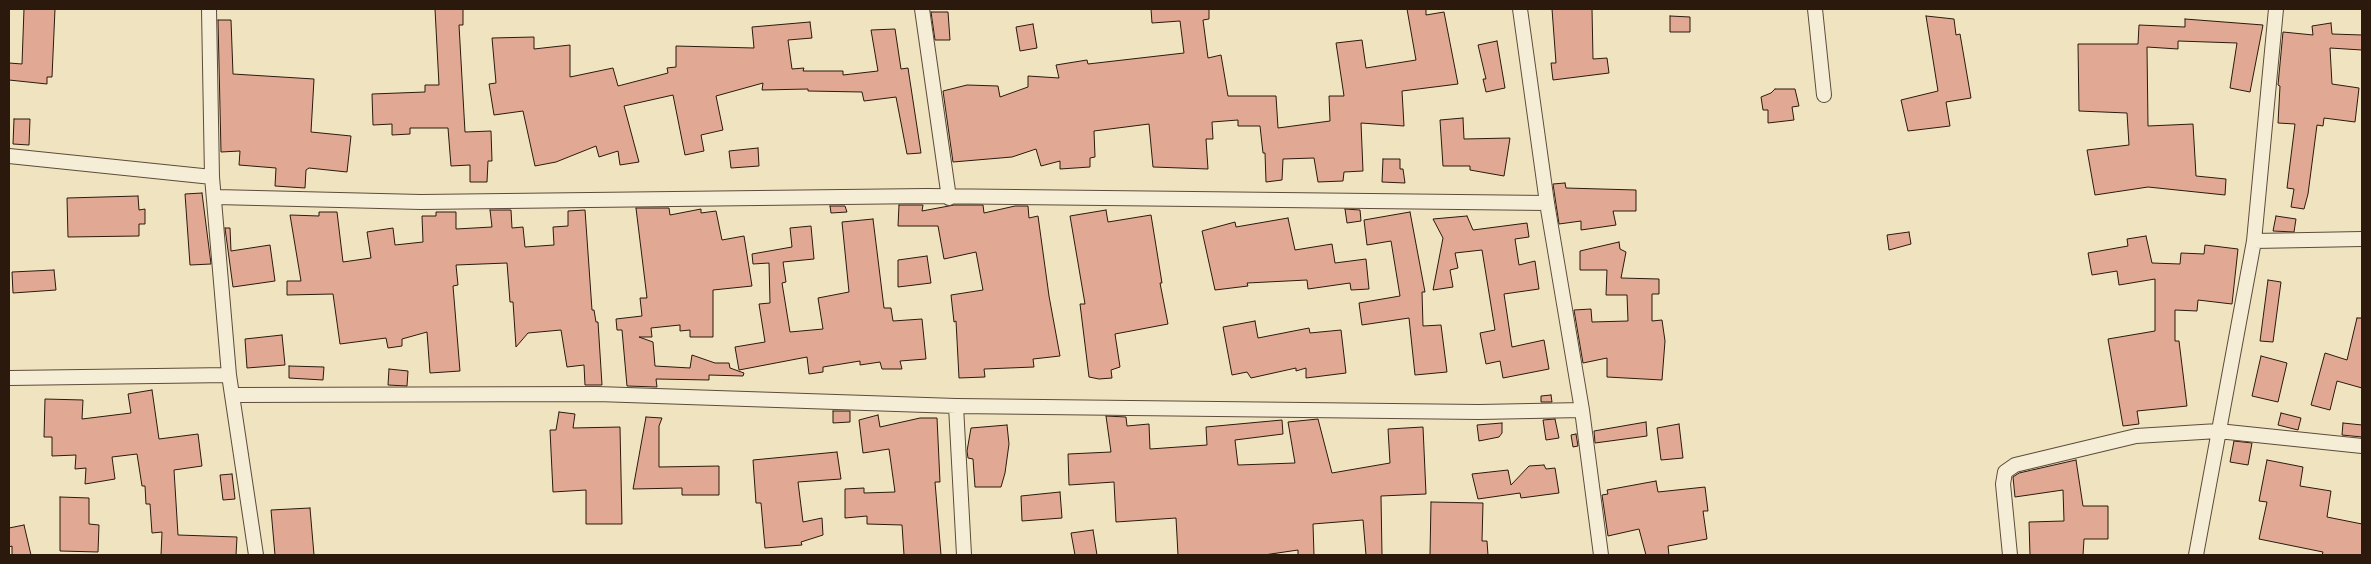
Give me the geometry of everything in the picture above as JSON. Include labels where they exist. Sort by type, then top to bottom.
[{"type":"street","points":[[209,9],[212,177],[216,197],[229,375],[256,555]]},
{"type":"street","points":[[922,9],[949,198]]},
{"type":"street","points":[[1520,9],[1547,203],[1582,410],[1601,555]]},
{"type":"street","points":[[1815,9],[1824,95]]},
{"type":"street","points":[[2196,555],[2254,241],[2276,9]]},
{"type":"street","points":[[9,156],[212,177]]},
{"type":"street","points":[[216,197],[421,202],[949,198],[1547,203]]},
{"type":"street","points":[[2254,241],[2362,240]]},
{"type":"street","points":[[9,378],[229,375]]},
{"type":"street","points":[[232,395],[597,394],[956,406],[1479,412],[1582,410]]},
{"type":"street","points":[[956,406],[964,555]]},
{"type":"street","points":[[2010,555],[2003,484],[2005,472],[2016,465],[2136,436],[2218,430],[2362,446]]},
{"type":"building","points":[[24,9],[55,9],[52,77],[47,77],[47,84],[9,80],[9,63],[22,64]]},
{"type":"building","points":[[435,9],[463,9],[463,25],[459,25],[465,132],[491,131],[492,161],[488,161],[487,182],[470,182],[470,165],[451,166],[448,128],[410,128],[410,134],[392,135],[392,124],[373,125],[372,94],[425,92],[425,85],[439,85]]},
{"type":"building","points":[[1151,9],[1209,9],[1209,19],[1203,20],[1208,58],[1221,55],[1228,96],[1276,96],[1278,128],[1330,121],[1329,96],[1344,96],[1336,43],[1362,40],[1366,68],[1416,60],[1407,9],[1426,9],[1426,15],[1444,12],[1458,84],[1402,91],[1404,126],[1361,123],[1363,171],[1344,172],[1343,181],[1318,182],[1314,158],[1283,159],[1282,180],[1266,182],[1265,153],[1263,153],[1260,126],[1238,126],[1238,120],[1212,122],[1213,139],[1206,139],[1208,169],[1153,167],[1149,124],[1094,131],[1095,157],[1090,158],[1090,167],[1060,169],[1060,161],[1041,166],[1036,149],[1012,157],[953,162],[943,91],[967,85],[998,86],[1000,97],[1028,87],[1028,76],[1059,78],[1056,65],[1087,60],[1088,64],[1184,53],[1180,21],[1152,23]]},
{"type":"building","points":[[1552,9],[1592,9],[1593,59],[1607,58],[1609,73],[1553,80],[1551,63],[1556,63]]},
{"type":"building","points":[[931,12],[948,12],[950,40],[935,40]]},
{"type":"building","points":[[1670,16],[1690,17],[1690,32],[1670,32]]},
{"type":"building","points":[[1926,16],[1954,19],[1956,35],[1960,34],[1971,98],[1946,102],[1950,126],[1908,131],[1901,100],[1938,91]]},
{"type":"building","points":[[2185,19],[2263,25],[2250,92],[2230,88],[2237,43],[2178,41],[2178,49],[2147,47],[2148,126],[2193,124],[2196,176],[2226,179],[2225,195],[2148,187],[2095,195],[2087,150],[2129,145],[2127,113],[2079,111],[2078,44],[2138,44],[2139,25],[2185,27]]},
{"type":"building","points":[[218,20],[231,20],[233,74],[314,79],[311,132],[351,136],[347,172],[309,168],[306,170],[305,188],[275,186],[276,168],[239,165],[240,151],[221,152]]},
{"type":"building","points":[[810,22],[812,38],[788,40],[792,69],[804,68],[803,71],[843,71],[843,75],[878,71],[871,30],[895,29],[901,69],[908,68],[921,153],[907,154],[896,97],[864,101],[862,92],[808,91],[808,89],[762,90],[763,83],[716,96],[723,130],[701,135],[704,151],[685,155],[673,95],[624,106],[639,162],[620,165],[618,151],[599,157],[596,146],[556,162],[535,166],[523,111],[494,115],[489,84],[496,83],[492,38],[534,37],[534,49],[570,45],[570,77],[613,68],[618,86],[668,73],[667,68],[676,67],[676,46],[754,48],[752,27]]},
{"type":"building","points":[[2331,23],[2332,34],[2362,35],[2362,50],[2330,48],[2332,84],[2359,88],[2355,122],[2324,118],[2323,126],[2317,125],[2308,194],[2304,209],[2291,207],[2294,189],[2287,188],[2295,124],[2278,123],[2280,86],[2278,85],[2283,32],[2313,35],[2312,26]]},
{"type":"building","points":[[1033,24],[1037,48],[1020,51],[1016,27]]},
{"type":"building","points":[[1497,41],[1505,88],[1486,92],[1483,79],[1486,79],[1478,45]]},
{"type":"building","points":[[1775,89],[1795,89],[1799,106],[1792,107],[1794,120],[1768,123],[1768,110],[1763,110],[1761,97]]},
{"type":"building","points":[[1463,118],[1464,139],[1510,138],[1504,176],[1470,170],[1470,166],[1443,166],[1440,120]]},
{"type":"building","points":[[14,119],[30,119],[29,145],[13,144]]},
{"type":"building","points":[[758,148],[759,166],[731,168],[729,151]]},
{"type":"building","points":[[1383,159],[1400,159],[1400,169],[1403,169],[1405,183],[1382,182]]},
{"type":"building","points":[[1565,183],[1566,188],[1636,190],[1636,211],[1613,211],[1616,225],[1581,230],[1581,221],[1559,224],[1553,184]]},
{"type":"building","points":[[202,193],[211,264],[190,265],[185,194]]},
{"type":"building","points":[[138,196],[139,210],[145,209],[145,224],[139,224],[139,236],[68,237],[67,198]]},
{"type":"building","points":[[899,205],[923,205],[922,211],[954,205],[983,205],[984,213],[1015,206],[1028,206],[1029,218],[1038,216],[1049,296],[1060,356],[1033,359],[1034,367],[984,369],[985,377],[959,378],[956,321],[954,322],[951,295],[983,290],[976,252],[944,259],[938,226],[898,226]]},
{"type":"building","points":[[830,206],[845,206],[847,212],[831,213]]},
{"type":"building","points":[[636,208],[669,208],[670,215],[701,209],[701,213],[716,211],[722,240],[744,236],[752,286],[713,290],[713,337],[690,337],[690,330],[680,331],[680,325],[651,328],[652,337],[639,337],[653,342],[655,366],[690,368],[692,355],[715,363],[729,363],[730,368],[744,373],[743,376],[709,375],[709,380],[656,379],[657,387],[627,386],[622,330],[617,330],[616,319],[642,316],[640,298],[647,298]]},
{"type":"building","points":[[1345,209],[1360,210],[1361,221],[1347,223]]},
{"type":"building","points":[[490,210],[511,210],[512,228],[523,227],[525,247],[554,245],[553,227],[568,226],[568,211],[585,210],[592,310],[594,310],[596,322],[598,322],[602,385],[585,385],[584,365],[567,367],[561,330],[528,333],[516,347],[513,302],[510,302],[507,263],[456,265],[458,285],[453,286],[460,371],[430,373],[427,332],[402,339],[402,346],[388,348],[386,338],[340,344],[333,294],[287,295],[287,281],[301,281],[290,215],[319,216],[319,212],[337,212],[343,262],[371,258],[367,232],[393,228],[395,245],[423,242],[422,216],[436,216],[436,212],[456,212],[456,229],[492,227]]},
{"type":"building","points":[[1106,210],[1108,222],[1151,215],[1162,283],[1160,283],[1168,324],[1115,334],[1120,367],[1111,370],[1112,378],[1099,379],[1089,377],[1080,304],[1085,304],[1070,216]]},
{"type":"building","points":[[1410,212],[1425,292],[1422,292],[1423,326],[1441,325],[1447,372],[1415,375],[1409,318],[1362,325],[1359,303],[1400,296],[1391,241],[1367,245],[1364,220]]},
{"type":"building","points":[[1467,216],[1473,230],[1527,223],[1529,237],[1515,239],[1519,265],[1535,261],[1539,289],[1504,294],[1512,347],[1544,340],[1549,369],[1503,378],[1500,361],[1486,364],[1480,333],[1495,330],[1482,250],[1455,253],[1458,268],[1450,270],[1453,287],[1433,290],[1443,238],[1433,219]]},
{"type":"building","points":[[2276,216],[2296,219],[2294,232],[2273,231]]},
{"type":"building","points":[[1288,218],[1295,250],[1332,244],[1335,263],[1366,259],[1369,289],[1351,290],[1350,283],[1308,289],[1307,280],[1247,283],[1248,286],[1215,290],[1202,231],[1235,222],[1236,227]]},
{"type":"building","points":[[873,219],[884,308],[891,308],[893,321],[922,319],[926,359],[900,361],[902,369],[882,369],[880,362],[860,365],[860,361],[823,367],[823,372],[809,374],[807,357],[739,370],[735,347],[765,342],[759,304],[770,303],[769,263],[753,264],[752,254],[792,247],[790,228],[811,226],[814,259],[783,262],[786,282],[782,283],[790,332],[823,329],[818,298],[849,292],[842,222]]},
{"type":"building","points":[[225,228],[230,228],[231,251],[270,245],[275,281],[233,287]]},
{"type":"building","points":[[1909,232],[1911,244],[1889,250],[1887,235]]},
{"type":"building","points":[[2146,236],[2152,263],[2180,264],[2181,253],[2204,254],[2205,245],[2238,249],[2232,304],[2198,300],[2197,311],[2175,310],[2175,341],[2179,341],[2187,406],[2137,411],[2139,424],[2123,426],[2108,339],[2155,331],[2155,279],[2119,285],[2117,271],[2092,275],[2088,253],[2128,246],[2127,239]]},
{"type":"building","points":[[1619,242],[1620,249],[1626,252],[1621,278],[1659,279],[1659,294],[1652,294],[1652,321],[1662,320],[1665,341],[1662,380],[1607,377],[1607,358],[1583,363],[1574,310],[1591,309],[1592,322],[1628,321],[1627,295],[1606,295],[1607,270],[1580,270],[1580,251]]},
{"type":"building","points":[[927,256],[931,283],[898,287],[898,260]]},
{"type":"building","points":[[54,270],[56,290],[13,293],[12,272]]},
{"type":"building","points":[[2268,280],[2281,282],[2273,342],[2260,341]]},
{"type":"building","points":[[2357,318],[2362,318],[2362,388],[2337,381],[2330,410],[2311,405],[2325,353],[2347,360]]},
{"type":"building","points":[[1255,321],[1258,338],[1309,328],[1310,333],[1341,330],[1346,373],[1306,378],[1306,368],[1296,371],[1296,368],[1251,378],[1247,372],[1232,375],[1223,327]]},
{"type":"building","points":[[282,335],[285,365],[247,368],[245,339]]},
{"type":"building","points":[[2261,356],[2287,363],[2278,402],[2252,396]]},
{"type":"building","points":[[289,366],[324,367],[323,380],[289,378]]},
{"type":"building","points":[[389,369],[408,371],[407,386],[388,385]]},
{"type":"building","points":[[152,390],[159,439],[198,434],[202,466],[174,470],[178,535],[237,537],[236,555],[161,555],[162,532],[152,533],[150,504],[146,504],[145,486],[142,486],[137,454],[112,457],[115,479],[85,484],[86,468],[75,469],[76,455],[52,456],[52,437],[44,437],[45,399],[83,400],[82,419],[131,413],[128,394]]},
{"type":"building","points":[[1551,395],[1552,402],[1541,402],[1541,396]]},
{"type":"building","points":[[833,411],[850,411],[850,422],[833,423]]},
{"type":"building","points":[[559,412],[575,414],[573,428],[620,427],[622,524],[586,524],[586,490],[553,492],[550,430],[556,430]]},
{"type":"building","points":[[2281,413],[2301,418],[2298,430],[2278,425]]},
{"type":"building","points":[[878,415],[880,427],[920,418],[937,418],[940,482],[935,482],[941,555],[904,555],[902,525],[867,524],[867,516],[845,518],[845,489],[864,488],[864,493],[895,492],[889,449],[863,453],[859,420]]},
{"type":"building","points":[[1106,416],[1126,417],[1127,426],[1149,424],[1150,449],[1207,445],[1206,427],[1282,420],[1283,434],[1235,440],[1238,465],[1295,463],[1288,422],[1318,419],[1332,473],[1390,463],[1388,429],[1423,427],[1426,494],[1381,496],[1382,555],[1366,555],[1363,520],[1313,524],[1314,555],[1298,555],[1298,550],[1264,555],[1178,555],[1176,518],[1116,522],[1114,482],[1069,485],[1068,454],[1111,452]]},
{"type":"building","points":[[646,417],[662,418],[659,426],[659,467],[719,466],[719,495],[682,495],[682,488],[633,489]]},
{"type":"building","points":[[1555,419],[1559,438],[1546,440],[1543,420]]},
{"type":"building","points":[[1646,422],[1647,436],[1595,443],[1594,431]]},
{"type":"building","points":[[1502,423],[1502,433],[1499,437],[1479,441],[1477,425]]},
{"type":"building","points":[[2343,423],[2362,425],[2362,437],[2342,435]]},
{"type":"building","points":[[1679,424],[1683,458],[1661,460],[1657,428]]},
{"type":"building","points":[[1007,425],[1009,444],[1001,487],[975,487],[973,459],[968,458],[967,451],[971,428]]},
{"type":"building","points":[[1576,434],[1578,446],[1573,447],[1571,435]]},
{"type":"building","points":[[2234,441],[2252,443],[2248,465],[2230,462]]},
{"type":"building","points":[[837,452],[841,479],[798,482],[803,522],[822,518],[823,535],[801,542],[802,545],[765,548],[761,503],[756,503],[753,460]]},
{"type":"building","points":[[2076,460],[2083,506],[2108,506],[2108,539],[2084,539],[2083,555],[2030,555],[2029,522],[2064,521],[2063,490],[2015,497],[2013,477],[2019,473]]},
{"type":"building","points":[[2267,460],[2303,467],[2300,486],[2331,491],[2327,517],[2362,524],[2362,555],[2322,555],[2323,552],[2259,539],[2267,502],[2259,501]]},
{"type":"building","points":[[1544,465],[1546,469],[1555,468],[1559,493],[1521,498],[1520,493],[1478,499],[1472,474],[1508,470],[1511,485],[1529,466]]},
{"type":"building","points":[[232,474],[235,499],[223,500],[220,475]]},
{"type":"building","points":[[1656,481],[1658,492],[1705,487],[1708,511],[1703,511],[1707,539],[1668,546],[1669,555],[1646,555],[1639,529],[1608,536],[1602,495],[1608,494],[1607,490]]},
{"type":"building","points":[[1060,492],[1062,518],[1022,521],[1021,496]]},
{"type":"building","points":[[60,497],[89,498],[89,524],[99,525],[98,552],[60,551]]},
{"type":"building","points":[[1431,502],[1483,503],[1482,541],[1487,541],[1488,555],[1430,555]]},
{"type":"building","points":[[310,508],[314,555],[275,555],[271,510]]},
{"type":"building","points":[[24,525],[31,555],[12,555],[12,546],[9,547],[9,528]]},
{"type":"building","points":[[1093,530],[1097,555],[1075,555],[1071,533]]}]
